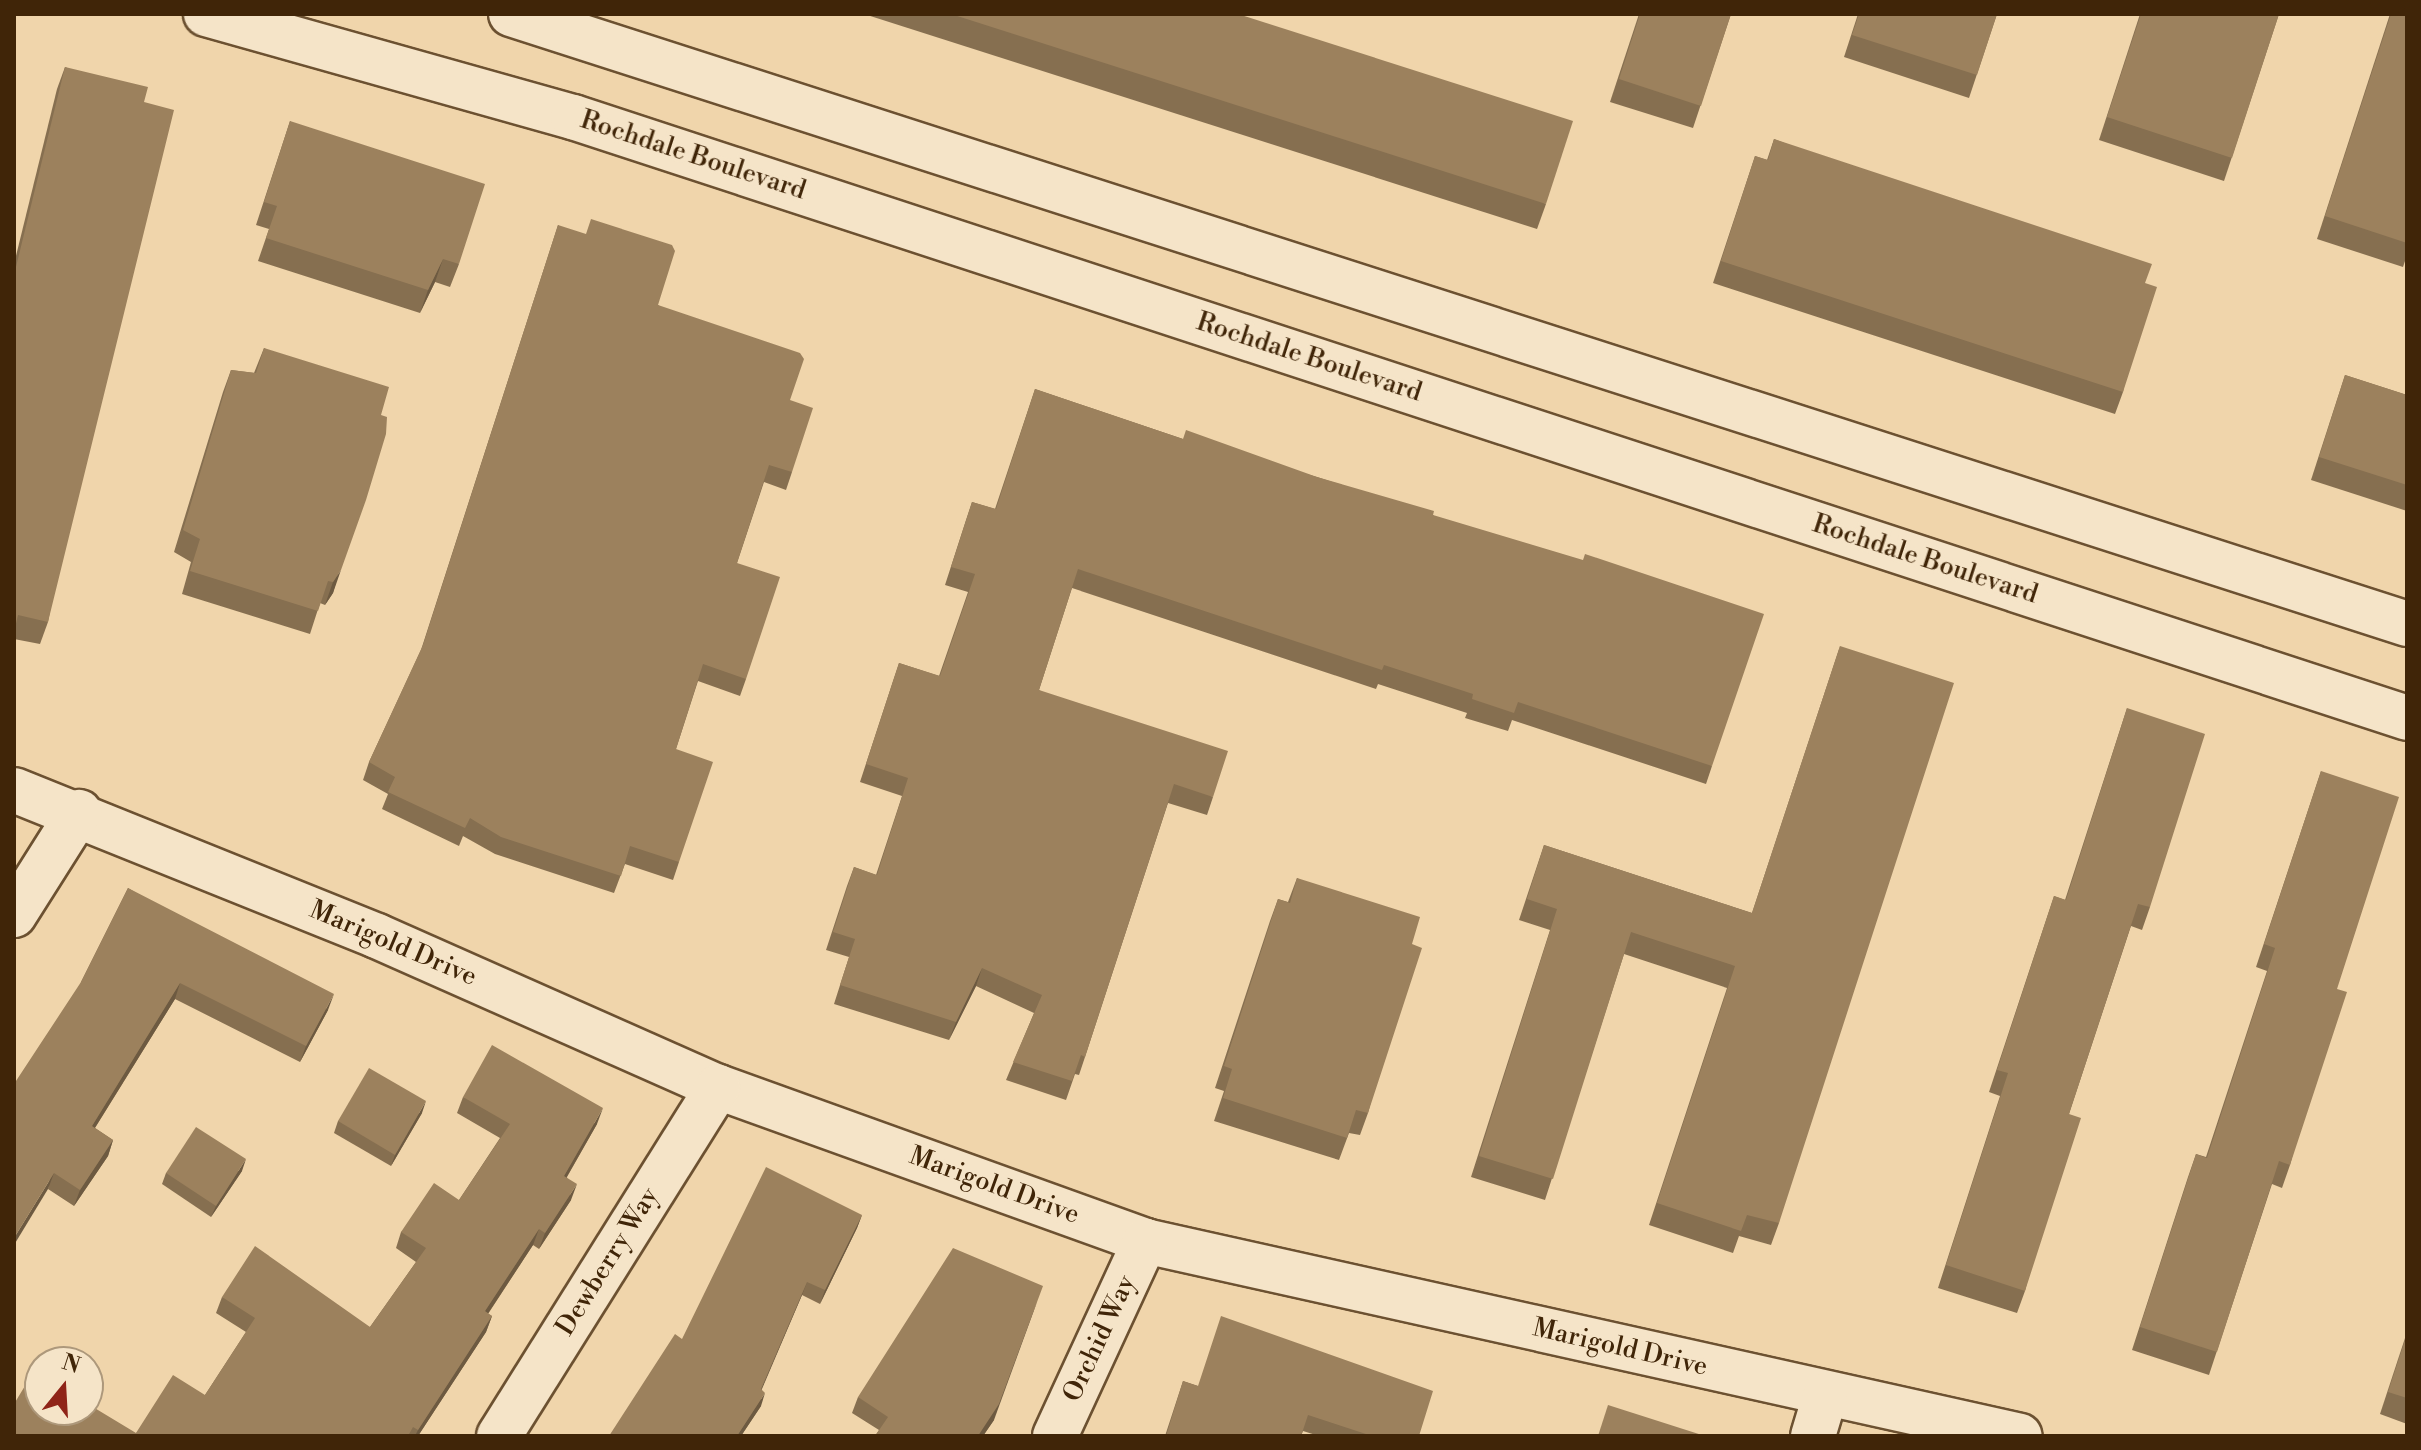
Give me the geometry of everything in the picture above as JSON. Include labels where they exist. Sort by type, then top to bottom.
[{"type":"main road","name":"Rochdale Boulevard","points":[[206,14],[573,117],[2407,718]]},
{"type":"main road","points":[[511,14],[2407,624]]},
{"type":"main road","name":"Marigold Drive","points":[[14,790],[79,812],[377,936],[718,1087],[1145,1241],[1819,1416],[2020,1436]]},
{"type":"main road","points":[[14,915],[79,812]]},
{"type":"main road","name":"Dewberry Way","points":[[499,1436],[718,1087]]},
{"type":"main road","name":"Orchid Way","points":[[1055,1436],[1145,1241]]},
{"type":"building","points":[[951,14],[1238,14],[1573,121],[1546,204]]},
{"type":"building","points":[[1640,14],[1731,14],[1701,106],[1619,79]]},
{"type":"building","points":[[1859,14],[1997,14],[1977,75],[1852,35]]},
{"type":"building","points":[[2141,14],[2279,14],[2232,158],[2107,117]]},
{"type":"building","points":[[2391,14],[2407,14],[2407,243],[2325,216]]},
{"type":"building","points":[[65,67],[148,87],[144,102],[174,110],[48,622],[18,615],[14,632],[14,275]]},
{"type":"building","points":[[290,121],[485,184],[459,264],[443,259],[428,290],[266,238],[277,206],[264,202]]},
{"type":"building","points":[[1774,139],[2152,264],[2145,283],[2157,287],[2123,392],[1721,261],[1755,156],[1768,160]]},
{"type":"building","points":[[591,219],[672,245],[675,251],[658,305],[800,353],[804,359],[790,400],[813,408],[792,472],[769,465],[737,563],[780,577],[746,679],[703,664],[676,749],[713,762],[679,862],[630,846],[621,876],[501,837],[470,818],[465,828],[388,792],[395,777],[369,762],[423,645],[558,225],[586,234]]},
{"type":"building","points":[[264,348],[389,387],[381,415],[387,417],[386,434],[366,500],[341,570],[333,582],[328,581],[318,611],[190,571],[200,539],[183,530],[231,370],[256,373]]},
{"type":"building","points":[[2345,375],[2407,395],[2407,485],[2319,457]]},
{"type":"building","points":[[1035,389],[1183,439],[1186,430],[1317,477],[1434,511],[1433,515],[1583,560],[1585,554],[1764,614],[1712,766],[1518,702],[1514,713],[1472,699],[1473,694],[1384,665],[1382,670],[1078,569],[1039,690],[1228,751],[1213,797],[1174,784],[1085,1057],[1081,1055],[1072,1081],[1013,1062],[1042,995],[982,968],[956,1022],[840,985],[855,939],[833,932],[854,867],[877,875],[908,778],[866,764],[899,663],[940,676],[975,574],[951,567],[972,502],[996,509]]},
{"type":"building","points":[[1840,646],[1954,683],[1779,1223],[1747,1215],[1741,1231],[1657,1203],[1735,966],[1631,932],[1553,1179],[1479,1156],[1557,909],[1527,899],[1544,845],[1752,913]]},
{"type":"building","points":[[2127,708],[2205,734],[2150,907],[2138,904],[2069,1114],[2081,1118],[2025,1291],[1946,1265],[2008,1073],[1997,1070],[2054,896],[2066,900]]},
{"type":"building","points":[[2321,771],[2399,797],[2337,989],[2347,992],[2290,1165],[2279,1161],[2217,1352],[2140,1327],[2196,1154],[2207,1158],[2275,948],[2264,944]]},
{"type":"building","points":[[1297,878],[1420,917],[1412,944],[1422,948],[1368,1113],[1356,1110],[1347,1138],[1223,1098],[1232,1069],[1224,1066],[1278,899],[1290,903]]},
{"type":"building","points":[[128,888],[334,994],[306,1046],[180,983],[92,1126],[113,1140],[80,1190],[54,1173],[14,1238],[14,1084],[81,982]]},
{"type":"building","points":[[492,1045],[603,1108],[564,1176],[577,1184],[545,1233],[539,1229],[485,1311],[492,1316],[418,1430],[413,1427],[408,1436],[14,1436],[14,1404],[24,1388],[24,1426],[104,1426],[104,1414],[136,1433],[173,1375],[205,1395],[255,1318],[222,1297],[255,1246],[370,1327],[426,1248],[401,1232],[434,1183],[459,1200],[510,1124],[463,1097]]},
{"type":"building","points":[[369,1068],[426,1101],[395,1155],[338,1121]]},
{"type":"building","points":[[196,1127],[246,1159],[216,1206],[166,1173]]},
{"type":"building","points":[[766,1167],[862,1215],[825,1290],[807,1282],[761,1389],[765,1393],[737,1436],[609,1436],[675,1334],[682,1339]]},
{"type":"building","points":[[953,1248],[1043,1286],[999,1404],[978,1436],[875,1436],[888,1417],[858,1397]]},
{"type":"building","points":[[1221,1316],[1433,1391],[1419,1436],[1372,1436],[1308,1415],[1301,1436],[1166,1436],[1183,1381],[1198,1386]]},
{"type":"building","points":[[2407,1334],[2407,1398],[2388,1392]]},
{"type":"building","points":[[1608,1405],[1705,1436],[1598,1436]]}]
